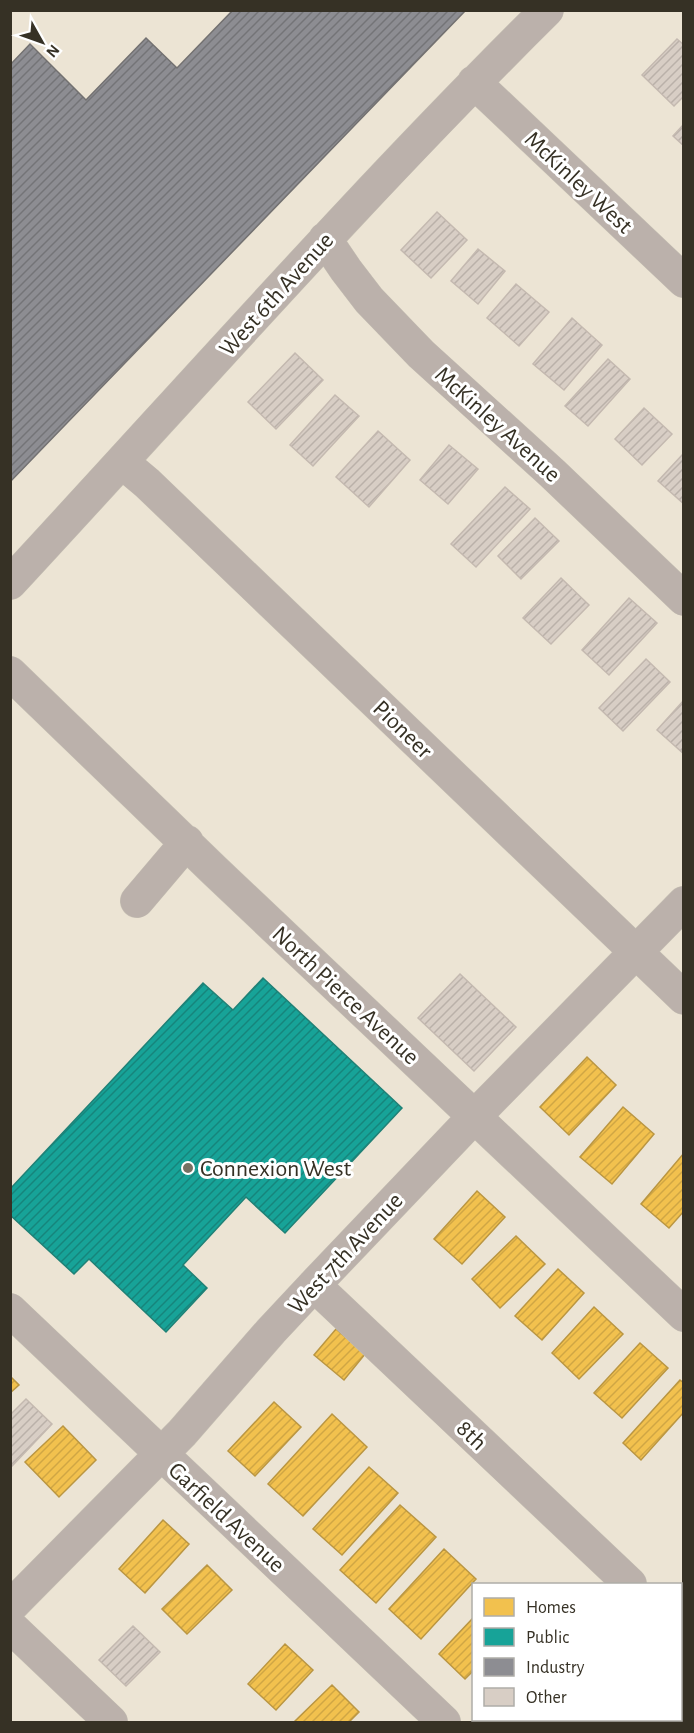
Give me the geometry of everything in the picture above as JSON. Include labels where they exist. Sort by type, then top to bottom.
[{"type":"street","name":"West 6th Avenue","points":[[10,583],[325,238],[474,82],[547,10]]},
{"type":"street","name":"McKinley West","points":[[474,82],[684,281]]},
{"type":"street","name":"McKinley Avenue","points":[[325,238],[369,300],[420,354],[552,473],[684,599]]},
{"type":"street","name":"Pioneer","points":[[122,462],[684,998]]},
{"type":"street","name":"North Pierce Avenue","points":[[10,673],[684,1316]]},
{"type":"street","points":[[137,901],[187,842]]},
{"type":"street","name":"West 7th Avenue","points":[[10,1607],[182,1433],[271,1330],[474,1117],[684,903]]},
{"type":"street","name":"8th","points":[[314,1285],[629,1583]]},
{"type":"street","name":"Garfield Avenue","points":[[10,1310],[444,1722]]},
{"type":"street","points":[[10,1626],[111,1722]]},
{"type":"building: Homes","points":[[587,1057],[616,1085],[569,1135],[540,1107]]},
{"type":"building: Homes","points":[[623,1107],[654,1134],[612,1184],[580,1157]]},
{"type":"building: Homes","points":[[684,1153],[684,1211],[669,1228],[641,1204]]},
{"type":"building: Homes","points":[[477,1191],[505,1217],[462,1264],[434,1239]]},
{"type":"building: Homes","points":[[516,1236],[545,1264],[500,1308],[472,1279]]},
{"type":"building: Homes","points":[[558,1269],[584,1293],[542,1340],[515,1316]]},
{"type":"building: Homes","points":[[594,1307],[623,1334],[579,1379],[552,1353]]},
{"type":"building: Homes","points":[[336,1329],[365,1354],[344,1380],[314,1355]]},
{"type":"building: Homes","points":[[640,1343],[668,1368],[622,1418],[594,1393]]},
{"type":"building: Homes","points":[[10,1376],[19,1385],[10,1393]]},
{"type":"building: Homes","points":[[680,1380],[684,1383],[684,1412],[641,1460],[623,1443]]},
{"type":"building: Homes","points":[[274,1402],[301,1427],[255,1476],[228,1451]]},
{"type":"building: Homes","points":[[332,1414],[367,1447],[303,1516],[268,1484]]},
{"type":"building: Homes","points":[[63,1426],[96,1460],[59,1497],[25,1462]]},
{"type":"building: Homes","points":[[369,1467],[398,1493],[342,1555],[313,1529]]},
{"type":"building: Homes","points":[[400,1505],[436,1537],[376,1603],[340,1570]]},
{"type":"building: Homes","points":[[163,1520],[189,1544],[145,1593],[119,1569]]},
{"type":"building: Homes","points":[[444,1549],[476,1579],[421,1639],[389,1609]]},
{"type":"building: Homes","points":[[207,1565],[232,1590],[187,1634],[162,1609]]},
{"type":"building: Homes","points":[[472,1619],[472,1672],[465,1679],[439,1654]]},
{"type":"building: Homes","points":[[285,1644],[313,1670],[276,1710],[248,1684]]},
{"type":"building: Homes","points":[[332,1685],[359,1712],[349,1722],[294,1722]]},
{"type":"building: Homes","points":[[542,1721],[586,1721],[584,1722],[541,1722]]},
{"type":"building: Homes","points":[[636,1721],[637,1722],[610,1722]]},
{"type":"building: Public","name":"Connexion West","points":[[263,978],[402,1108],[285,1233],[246,1197],[183,1265],[207,1288],[166,1332],[89,1259],[74,1274],[10,1215],[10,1189],[203,983],[233,1010]]},
{"type":"building: Industry","points":[[233,10],[466,10],[10,482],[10,65],[30,44],[86,100],[146,38],[177,68]]},
{"type":"building: Other","points":[[677,39],[684,45],[684,96],[674,106],[642,75]]},
{"type":"building: Other","points":[[684,124],[684,146],[673,136]]},
{"type":"building: Other","points":[[437,212],[467,240],[431,278],[401,250]]},
{"type":"building: Other","points":[[478,249],[505,271],[478,304],[451,281]]},
{"type":"building: Other","points":[[516,284],[549,312],[519,346],[487,318]]},
{"type":"building: Other","points":[[572,318],[602,345],[564,390],[533,364]]},
{"type":"building: Other","points":[[295,353],[323,380],[276,429],[248,402]]},
{"type":"building: Other","points":[[608,359],[630,379],[588,426],[565,406]]},
{"type":"building: Other","points":[[335,395],[359,416],[313,466],[290,445]]},
{"type":"building: Other","points":[[644,408],[672,434],[642,465],[615,439]]},
{"type":"building: Other","points":[[378,431],[410,460],[369,507],[336,477]]},
{"type":"building: Other","points":[[449,445],[478,469],[448,504],[420,480]]},
{"type":"building: Other","points":[[684,453],[684,504],[658,481]]},
{"type":"building: Other","points":[[505,487],[530,509],[476,567],[451,544]]},
{"type":"building: Other","points":[[535,518],[559,541],[521,579],[498,556]]},
{"type":"building: Other","points":[[561,578],[589,605],[551,644],[523,618]]},
{"type":"building: Other","points":[[629,598],[657,623],[609,675],[582,650]]},
{"type":"building: Other","points":[[646,659],[670,682],[623,731],[599,708]]},
{"type":"building: Other","points":[[684,700],[684,754],[657,730]]},
{"type":"building: Other","points":[[460,974],[516,1027],[474,1071],[418,1018]]},
{"type":"building: Other","points":[[26,1399],[52,1424],[12,1466],[10,1465],[10,1415]]},
{"type":"building: Other","points":[[133,1626],[160,1652],[126,1686],[99,1660]]},
{"type":"place","name":"Connexion West","points":[[188,1168]]}]
